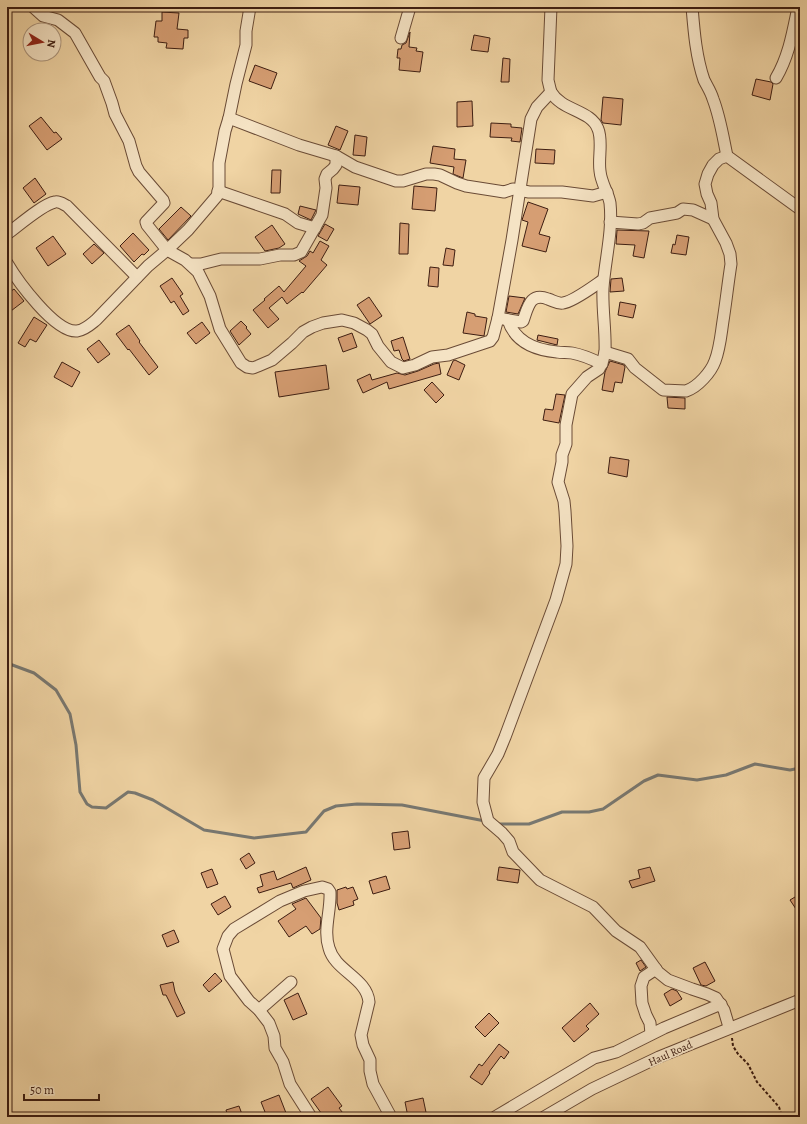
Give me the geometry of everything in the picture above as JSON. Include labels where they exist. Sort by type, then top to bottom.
[{"type":"street","points":[[33,7],[43,16],[58,20],[75,33],[100,77],[104,81],[115,114],[129,141],[136,166],[139,172],[164,202],[146,222],[147,225],[167,250],[191,264],[198,272],[204,281],[210,296],[220,329],[241,363],[247,367],[258,366],[272,360],[303,332],[312,327],[323,323],[342,320],[354,323],[367,330],[372,334],[382,351],[391,362],[396,366],[405,368],[415,365],[425,359],[448,355],[490,341],[502,319],[519,190],[533,113],[551,92]]},
{"type":"street","points":[[7,263],[32,299],[55,321],[69,330],[76,331],[88,326],[96,320],[152,262],[167,250],[203,213],[217,196],[219,163],[225,131],[246,45],[246,31],[250,7]]},
{"type":"street","points":[[401,38],[410,7]]},
{"type":"street","points":[[551,7],[548,80],[551,92],[568,108],[584,114],[592,119],[598,128],[600,141],[598,158],[600,174],[610,202],[610,222],[603,298],[605,352],[599,369],[587,377],[572,394],[566,425],[566,444],[562,455],[558,482],[564,501],[565,511],[567,546],[566,564],[556,600],[505,737],[498,754],[484,778],[484,802],[488,822],[502,832],[509,841],[513,852],[540,880],[593,907],[616,931],[640,947],[658,972],[668,980],[716,998],[724,1010],[730,1028]]},
{"type":"street","points":[[692,7],[695,38],[700,64],[721,125],[728,156],[800,210]]},
{"type":"street","points":[[776,78],[783,67],[788,51],[798,7]]},
{"type":"street","points":[[229,118],[299,145],[336,156],[355,167],[396,181],[403,181],[426,174],[434,174],[466,186],[504,192],[513,189],[529,192],[562,192],[593,196],[607,192]]},
{"type":"street","points":[[191,264],[201,264],[221,259],[260,259],[294,255],[301,252],[322,215],[326,188],[325,179],[327,174],[336,165],[336,156]]},
{"type":"street","points":[[605,352],[628,359],[635,368],[663,390],[690,390],[710,370],[715,361],[720,341],[731,264],[730,254],[726,243],[713,219],[711,203],[705,184],[713,165],[719,159],[728,156]]},
{"type":"street","points":[[218,191],[285,214],[298,223],[315,228]]},
{"type":"street","points":[[7,234],[48,204],[60,202],[67,206],[137,277]]},
{"type":"street","points":[[610,222],[638,224],[643,223],[650,218],[677,213],[683,209],[693,210],[713,219]]},
{"type":"street","points":[[502,319],[522,322],[529,303],[533,299],[540,297],[562,304],[570,302],[604,280]]},
{"type":"street","points":[[502,319],[521,340],[534,348],[571,353],[589,358],[602,364]]},
{"type":"street","points":[[311,1117],[290,1084],[283,1062],[275,1048],[274,1036],[269,1023],[259,1010],[249,1001],[230,976],[223,949],[228,936],[234,929],[280,901],[304,891],[322,887],[326,888],[330,892],[327,918],[328,948],[339,966],[353,975],[366,990],[369,996],[369,1002],[361,1035],[362,1045],[370,1060],[370,1071],[373,1084],[391,1117]]},
{"type":"street","points":[[651,1034],[650,1023],[642,1003],[642,986],[644,977],[656,969]]},
{"type":"street","points":[[259,1010],[291,982]]},
{"type":"street","name":"Haul Road","points":[[544,1117],[592,1089],[659,1057],[800,1000]]},
{"type":"street","points":[[495,1117],[594,1058],[616,1052],[651,1034],[721,1004]]},
{"type":"path","points":[[730,1028],[733,1046],[738,1054],[748,1064],[757,1082],[779,1107],[782,1117]]},
{"type":"building","points":[[162,12],[179,13],[177,29],[188,30],[188,38],[184,38],[183,49],[166,48],[167,43],[158,42],[158,37],[154,37],[156,21],[162,21]]},
{"type":"building","points":[[410,32],[409,47],[417,48],[416,51],[423,52],[420,72],[399,70],[400,58],[397,58],[398,49],[401,49],[402,45],[406,43]]},
{"type":"building","points":[[474,35],[490,38],[488,52],[471,50]]},
{"type":"building","points":[[503,58],[510,59],[509,82],[501,82]]},
{"type":"building","points":[[255,65],[277,73],[271,89],[249,81]]},
{"type":"building","points":[[756,79],[771,82],[773,84],[770,100],[752,95]]},
{"type":"building","points":[[603,97],[623,99],[621,125],[603,123],[601,120]]},
{"type":"building","points":[[472,101],[473,126],[457,127],[457,102]]},
{"type":"building","points":[[41,117],[54,133],[56,132],[62,139],[47,150],[29,126]]},
{"type":"building","points":[[491,123],[511,124],[511,127],[522,128],[520,142],[511,141],[512,138],[490,137]]},
{"type":"building","points":[[336,126],[348,131],[340,150],[328,145]]},
{"type":"building","points":[[355,135],[367,137],[365,156],[353,155]]},
{"type":"building","points":[[433,146],[455,149],[454,159],[466,160],[463,178],[453,174],[454,167],[430,163]]},
{"type":"building","points":[[536,149],[555,150],[554,164],[535,163]]},
{"type":"building","points":[[272,170],[281,170],[280,193],[271,193]]},
{"type":"building","points":[[35,178],[46,194],[34,203],[23,188]]},
{"type":"building","points":[[339,185],[360,187],[358,205],[337,203]]},
{"type":"building","points":[[414,186],[437,188],[435,211],[412,209]]},
{"type":"building","points":[[528,202],[548,209],[539,234],[550,237],[546,252],[522,246],[528,222],[522,220]]},
{"type":"building","points":[[300,206],[316,210],[311,220],[298,214]]},
{"type":"building","points":[[181,207],[191,216],[168,240],[159,229]]},
{"type":"building","points":[[400,223],[409,224],[408,254],[399,254]]},
{"type":"building","points":[[325,224],[334,229],[327,241],[318,236]]},
{"type":"building","points":[[272,225],[285,244],[279,248],[265,251],[255,237]]},
{"type":"building","points":[[617,230],[649,231],[644,258],[633,256],[635,245],[616,244]]},
{"type":"building","points":[[133,233],[149,250],[144,255],[142,254],[134,262],[120,246]]},
{"type":"building","points":[[677,235],[689,237],[686,255],[671,253],[673,244],[675,245]]},
{"type":"building","points":[[53,236],[66,254],[48,266],[36,248]]},
{"type":"building","points":[[320,241],[329,246],[321,260],[327,265],[303,293],[302,292],[287,304],[282,297],[269,308],[279,319],[268,328],[253,310],[279,286],[284,292],[306,266],[299,261],[307,256],[310,251],[313,253]]},
{"type":"building","points":[[94,244],[104,253],[92,264],[83,254]]},
{"type":"building","points":[[446,248],[455,250],[453,266],[443,265]]},
{"type":"building","points":[[430,267],[439,268],[438,287],[428,286]]},
{"type":"building","points":[[172,278],[183,294],[180,296],[189,311],[183,315],[174,301],[171,303],[160,286]]},
{"type":"building","points":[[622,278],[624,291],[610,292],[611,279]]},
{"type":"building","points":[[14,289],[24,301],[7,314],[7,294]]},
{"type":"building","points":[[509,296],[525,298],[518,314],[506,312]]},
{"type":"building","points":[[369,297],[382,316],[370,324],[357,305]]},
{"type":"building","points":[[620,302],[636,305],[633,318],[618,315]]},
{"type":"building","points":[[467,312],[475,314],[475,316],[487,318],[484,336],[463,333]]},
{"type":"building","points":[[34,317],[47,325],[36,342],[30,339],[25,347],[18,343]]},
{"type":"building","points":[[241,321],[251,334],[239,345],[230,331]]},
{"type":"building","points":[[202,322],[210,333],[196,344],[187,333]]},
{"type":"building","points":[[129,325],[140,341],[139,342],[158,367],[149,375],[116,334]]},
{"type":"building","points":[[352,333],[357,347],[343,352],[338,338]]},
{"type":"building","points":[[538,335],[558,339],[557,345],[537,340]]},
{"type":"building","points":[[403,337],[410,359],[404,361],[399,350],[394,351],[391,341]]},
{"type":"building","points":[[99,340],[110,354],[98,363],[87,349]]},
{"type":"building","points":[[455,360],[465,365],[459,380],[447,375],[453,361]]},
{"type":"building","points":[[610,361],[624,365],[625,367],[622,383],[615,382],[613,392],[602,390],[605,372]]},
{"type":"building","points":[[62,362],[80,372],[72,387],[54,377]]},
{"type":"building","points":[[439,363],[441,374],[389,389],[387,382],[363,393],[357,380],[370,374],[372,380],[397,373],[405,375]]},
{"type":"building","points":[[326,365],[329,389],[279,397],[275,372]]},
{"type":"building","points":[[432,382],[444,395],[436,403],[424,390]]},
{"type":"building","points":[[556,394],[565,395],[559,423],[543,420],[545,409],[553,410]]},
{"type":"building","points":[[667,397],[685,398],[685,409],[668,408]]},
{"type":"building","points":[[610,457],[629,460],[627,477],[608,473]]},
{"type":"building","points":[[408,831],[410,848],[394,850],[392,833]]},
{"type":"building","points":[[249,853],[255,863],[246,869],[240,859]]},
{"type":"building","points":[[306,867],[311,880],[293,888],[291,883],[259,893],[257,888],[263,886],[260,875],[274,871],[277,880]]},
{"type":"building","points":[[499,867],[520,870],[518,883],[497,880]]},
{"type":"building","points":[[650,867],[655,881],[632,888],[629,881],[640,878],[638,870]]},
{"type":"building","points":[[212,869],[218,884],[207,888],[201,873]]},
{"type":"building","points":[[386,876],[390,889],[373,894],[369,881]]},
{"type":"building","points":[[346,887],[347,889],[353,887],[358,899],[353,901],[354,905],[339,910],[337,903],[337,890]]},
{"type":"building","points":[[800,894],[800,915],[790,900]]},
{"type":"building","points":[[225,896],[231,907],[218,915],[211,904]]},
{"type":"building","points":[[306,898],[321,918],[320,929],[312,934],[306,926],[289,937],[278,921],[296,909],[292,904]]},
{"type":"building","points":[[174,930],[179,942],[167,947],[162,935]]},
{"type":"building","points":[[641,960],[646,967],[640,971],[636,963]]},
{"type":"building","points":[[705,962],[715,981],[706,986],[701,985],[693,968]]},
{"type":"building","points":[[215,973],[222,981],[209,992],[203,985]]},
{"type":"building","points":[[173,982],[175,992],[185,1013],[177,1017],[166,995],[163,995],[160,985]]},
{"type":"building","points":[[672,989],[677,991],[682,999],[670,1006],[664,994]]},
{"type":"building","points":[[298,993],[307,1014],[293,1020],[284,1000]]},
{"type":"building","points":[[590,1003],[599,1014],[586,1026],[589,1029],[574,1042],[562,1028]]},
{"type":"building","points":[[489,1013],[499,1023],[485,1037],[475,1027]]},
{"type":"building","points":[[499,1044],[509,1052],[504,1059],[501,1056],[489,1072],[490,1073],[482,1085],[470,1077],[479,1064],[482,1066]]},
{"type":"building","points":[[328,1087],[342,1106],[339,1108],[346,1117],[324,1117],[311,1099]]},
{"type":"building","points":[[279,1095],[286,1113],[274,1117],[267,1117],[261,1102]]},
{"type":"building","points":[[423,1098],[427,1117],[408,1117],[405,1102]]},
{"type":"building","points":[[239,1106],[243,1117],[228,1117],[226,1110]]},
{"type":"waterway","points":[[7,663],[34,673],[56,690],[70,714],[76,745],[80,792],[87,804],[92,807],[106,808],[128,792],[135,793],[153,800],[204,830],[254,838],[306,832],[324,811],[336,806],[357,804],[402,805],[485,821]]},
{"type":"waterway","points":[[498,824],[529,824],[562,812],[589,812],[603,809],[644,781],[658,775],[697,780],[726,775],[755,764],[790,770],[800,768]]}]
